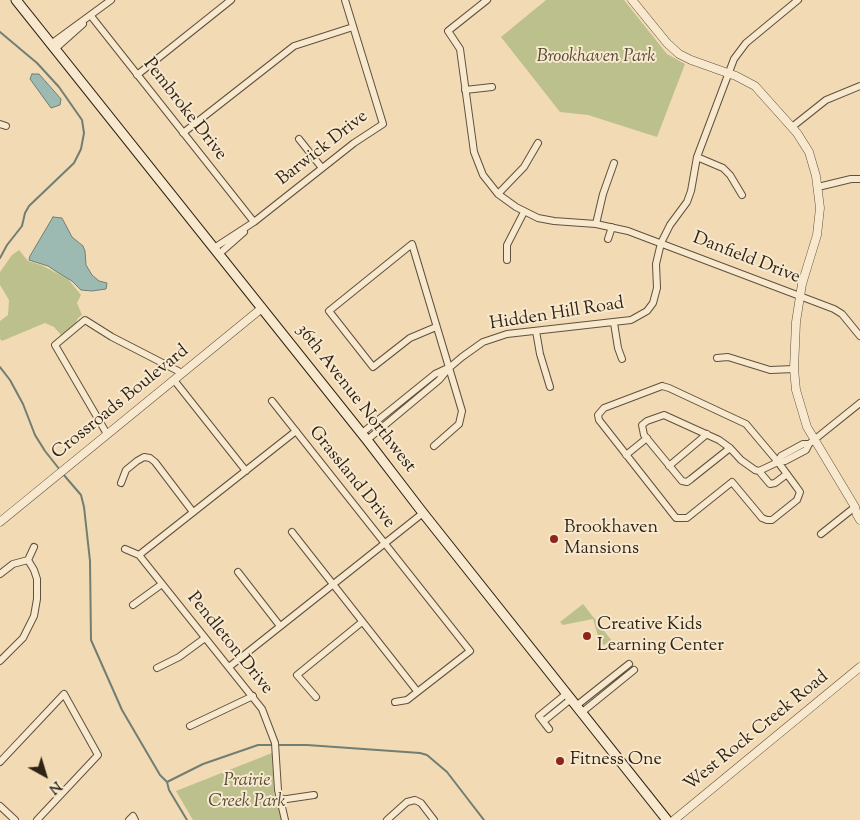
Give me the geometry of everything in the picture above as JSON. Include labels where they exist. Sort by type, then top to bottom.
[{"type":"main road","name":"36th Avenue Northwest","points":[[16,0],[667,820]]},
{"type":"street","points":[[53,47],[111,0]]},
{"type":"street","points":[[137,75],[231,0]]},
{"type":"street","name":"Barwick Drive","points":[[216,251],[322,168],[383,124],[345,0]]},
{"type":"street","name":"Danfield Drive","points":[[487,0],[448,32],[460,49],[474,152],[483,175],[498,194],[524,212],[546,220],[612,227],[661,243],[837,310],[860,336]]},
{"type":"street","points":[[632,0],[674,49],[691,60],[755,86],[802,139],[809,152],[814,165],[820,208],[817,235],[800,296],[796,322],[794,369],[798,403],[811,442],[858,508]]},
{"type":"street","name":"Hidden Hill Road","points":[[364,436],[435,374],[449,368],[474,348],[490,339],[507,334],[614,323],[637,318],[647,311],[653,303],[657,288],[656,264],[661,243],[670,225],[687,202],[691,191],[697,157],[734,59],[741,48],[798,0]]},
{"type":"street","name":"Pembroke Drive","points":[[91,16],[254,222]]},
{"type":"street","points":[[183,133],[294,46],[353,27]]},
{"type":"street","points":[[792,127],[822,103],[860,86]]},
{"type":"street","points":[[466,90],[492,87]]},
{"type":"street","points":[[299,139],[322,168]]},
{"type":"street","points":[[498,194],[524,167],[538,143]]},
{"type":"street","points":[[697,157],[723,168],[730,175],[742,195]]},
{"type":"street","points":[[596,224],[603,194],[614,163]]},
{"type":"street","points":[[818,187],[860,178]]},
{"type":"street","points":[[507,260],[507,245],[524,212]]},
{"type":"street","points":[[608,239],[612,227]]},
{"type":"street","points":[[434,446],[456,428],[462,416],[462,410],[412,244],[329,311],[373,367],[410,338],[436,327]]},
{"type":"street","name":"Crossroads Boulevard","points":[[0,522],[262,308]]},
{"type":"street","points":[[107,434],[55,345],[85,320],[112,338],[182,373]]},
{"type":"street","points":[[614,323],[618,348],[622,359]]},
{"type":"street","points":[[536,331],[540,354],[550,387]]},
{"type":"street","points":[[717,358],[728,357],[770,370],[794,369]]},
{"type":"street","points":[[174,380],[246,471]]},
{"type":"street","points":[[662,386],[746,424],[778,462],[800,492],[800,496],[772,520],[766,520],[762,518],[732,482],[687,518],[676,518],[626,455],[599,420],[599,413],[604,408],[662,386]]},
{"type":"street","points":[[272,400],[296,431]]},
{"type":"street","points":[[759,471],[778,462],[782,456],[803,444],[811,442],[860,403]]},
{"type":"street","points":[[730,448],[687,482],[682,481],[647,438],[642,430],[642,425],[647,421],[664,415],[708,434],[730,448],[741,460],[759,471],[767,482],[772,484],[787,474]]},
{"type":"street","name":"Grassland Drive","points":[[139,555],[296,431],[470,651],[417,692]]},
{"type":"street","points":[[669,466],[708,434]]},
{"type":"street","points":[[626,455],[647,438]]},
{"type":"street","points":[[121,483],[126,470],[137,460],[144,457],[150,458],[193,512]]},
{"type":"street","points":[[858,508],[856,515],[860,520]]},
{"type":"street","points":[[821,534],[858,508]]},
{"type":"street","points":[[229,667],[423,513]]},
{"type":"street","points":[[292,532],[417,692],[407,700],[395,702]]},
{"type":"street","points":[[28,560],[34,547]]},
{"type":"street","points":[[126,549],[139,555]]},
{"type":"street","name":"Pendleton Drive","points":[[139,555],[262,709],[275,746],[280,800],[285,820]]},
{"type":"street","points":[[0,574],[13,564],[28,560]]},
{"type":"street","points":[[0,660],[23,638],[34,616],[37,599],[37,579],[28,560]]},
{"type":"street","points":[[238,572],[280,626]]},
{"type":"street","points":[[133,605],[162,584]]},
{"type":"street","points":[[316,697],[297,674],[362,622]]},
{"type":"street","points":[[158,668],[179,657],[205,638]]},
{"type":"street","points":[[574,703],[629,664]]},
{"type":"street","name":"West Rock Creek Road","points":[[674,820],[860,667]]},
{"type":"street","points":[[549,728],[539,716],[574,703],[634,670]]},
{"type":"street","points":[[0,762],[64,694],[98,755],[37,820]]},
{"type":"street","points":[[190,726],[253,696]]},
{"type":"street","points":[[280,800],[314,795]]},
{"type":"street","points":[[387,820],[407,802],[415,800],[421,802],[434,820]]},
{"type":"street","points":[[0,806],[15,820]]},
{"type":"street","points":[[129,820],[132,816],[135,820]]},
{"type":"green space","name":"Brookhaven Park","points":[[546,0],[624,0],[667,54],[685,64],[657,137],[588,115],[560,112],[501,37]]},
{"type":"green space","points":[[19,250],[28,261],[41,265],[68,279],[81,295],[77,303],[82,315],[75,324],[61,335],[54,327],[45,323],[2,341],[0,339],[0,321],[8,315],[9,300],[0,285],[0,272],[12,255]]},
{"type":"green space","points":[[583,604],[612,641],[601,646],[593,619],[563,625],[560,622]]},
{"type":"green space","name":"Prairie Creek Park","points":[[272,753],[274,793],[282,820],[193,820],[176,791]]},
{"type":"water","points":[[32,74],[39,74],[61,99],[60,105],[51,108],[30,79]]},
{"type":"water","points":[[53,217],[62,218],[72,237],[83,246],[86,265],[92,275],[99,281],[107,283],[106,289],[81,290],[72,281],[48,266],[29,260]]},
{"type":"waterway","points":[[0,32],[37,63],[59,87],[82,120],[84,133],[81,149],[74,163],[29,206],[22,226],[7,245],[0,258]]},
{"type":"waterway","points":[[0,367],[10,380],[23,404],[35,435],[60,470]]},
{"type":"waterway","points":[[63,474],[81,495],[84,507],[90,561],[91,640],[122,710],[160,775],[167,782],[169,790],[187,820]]},
{"type":"waterway","points":[[167,782],[203,764],[258,745],[307,745],[420,753],[427,755],[447,772],[484,820]]},
{"type":"place","name":"Brookhaven Mansions","points":[[554,539]]},
{"type":"place","name":"Creative Kids Learning Center","points":[[587,636]]},
{"type":"place","name":"Fitness One","points":[[560,761]]}]
